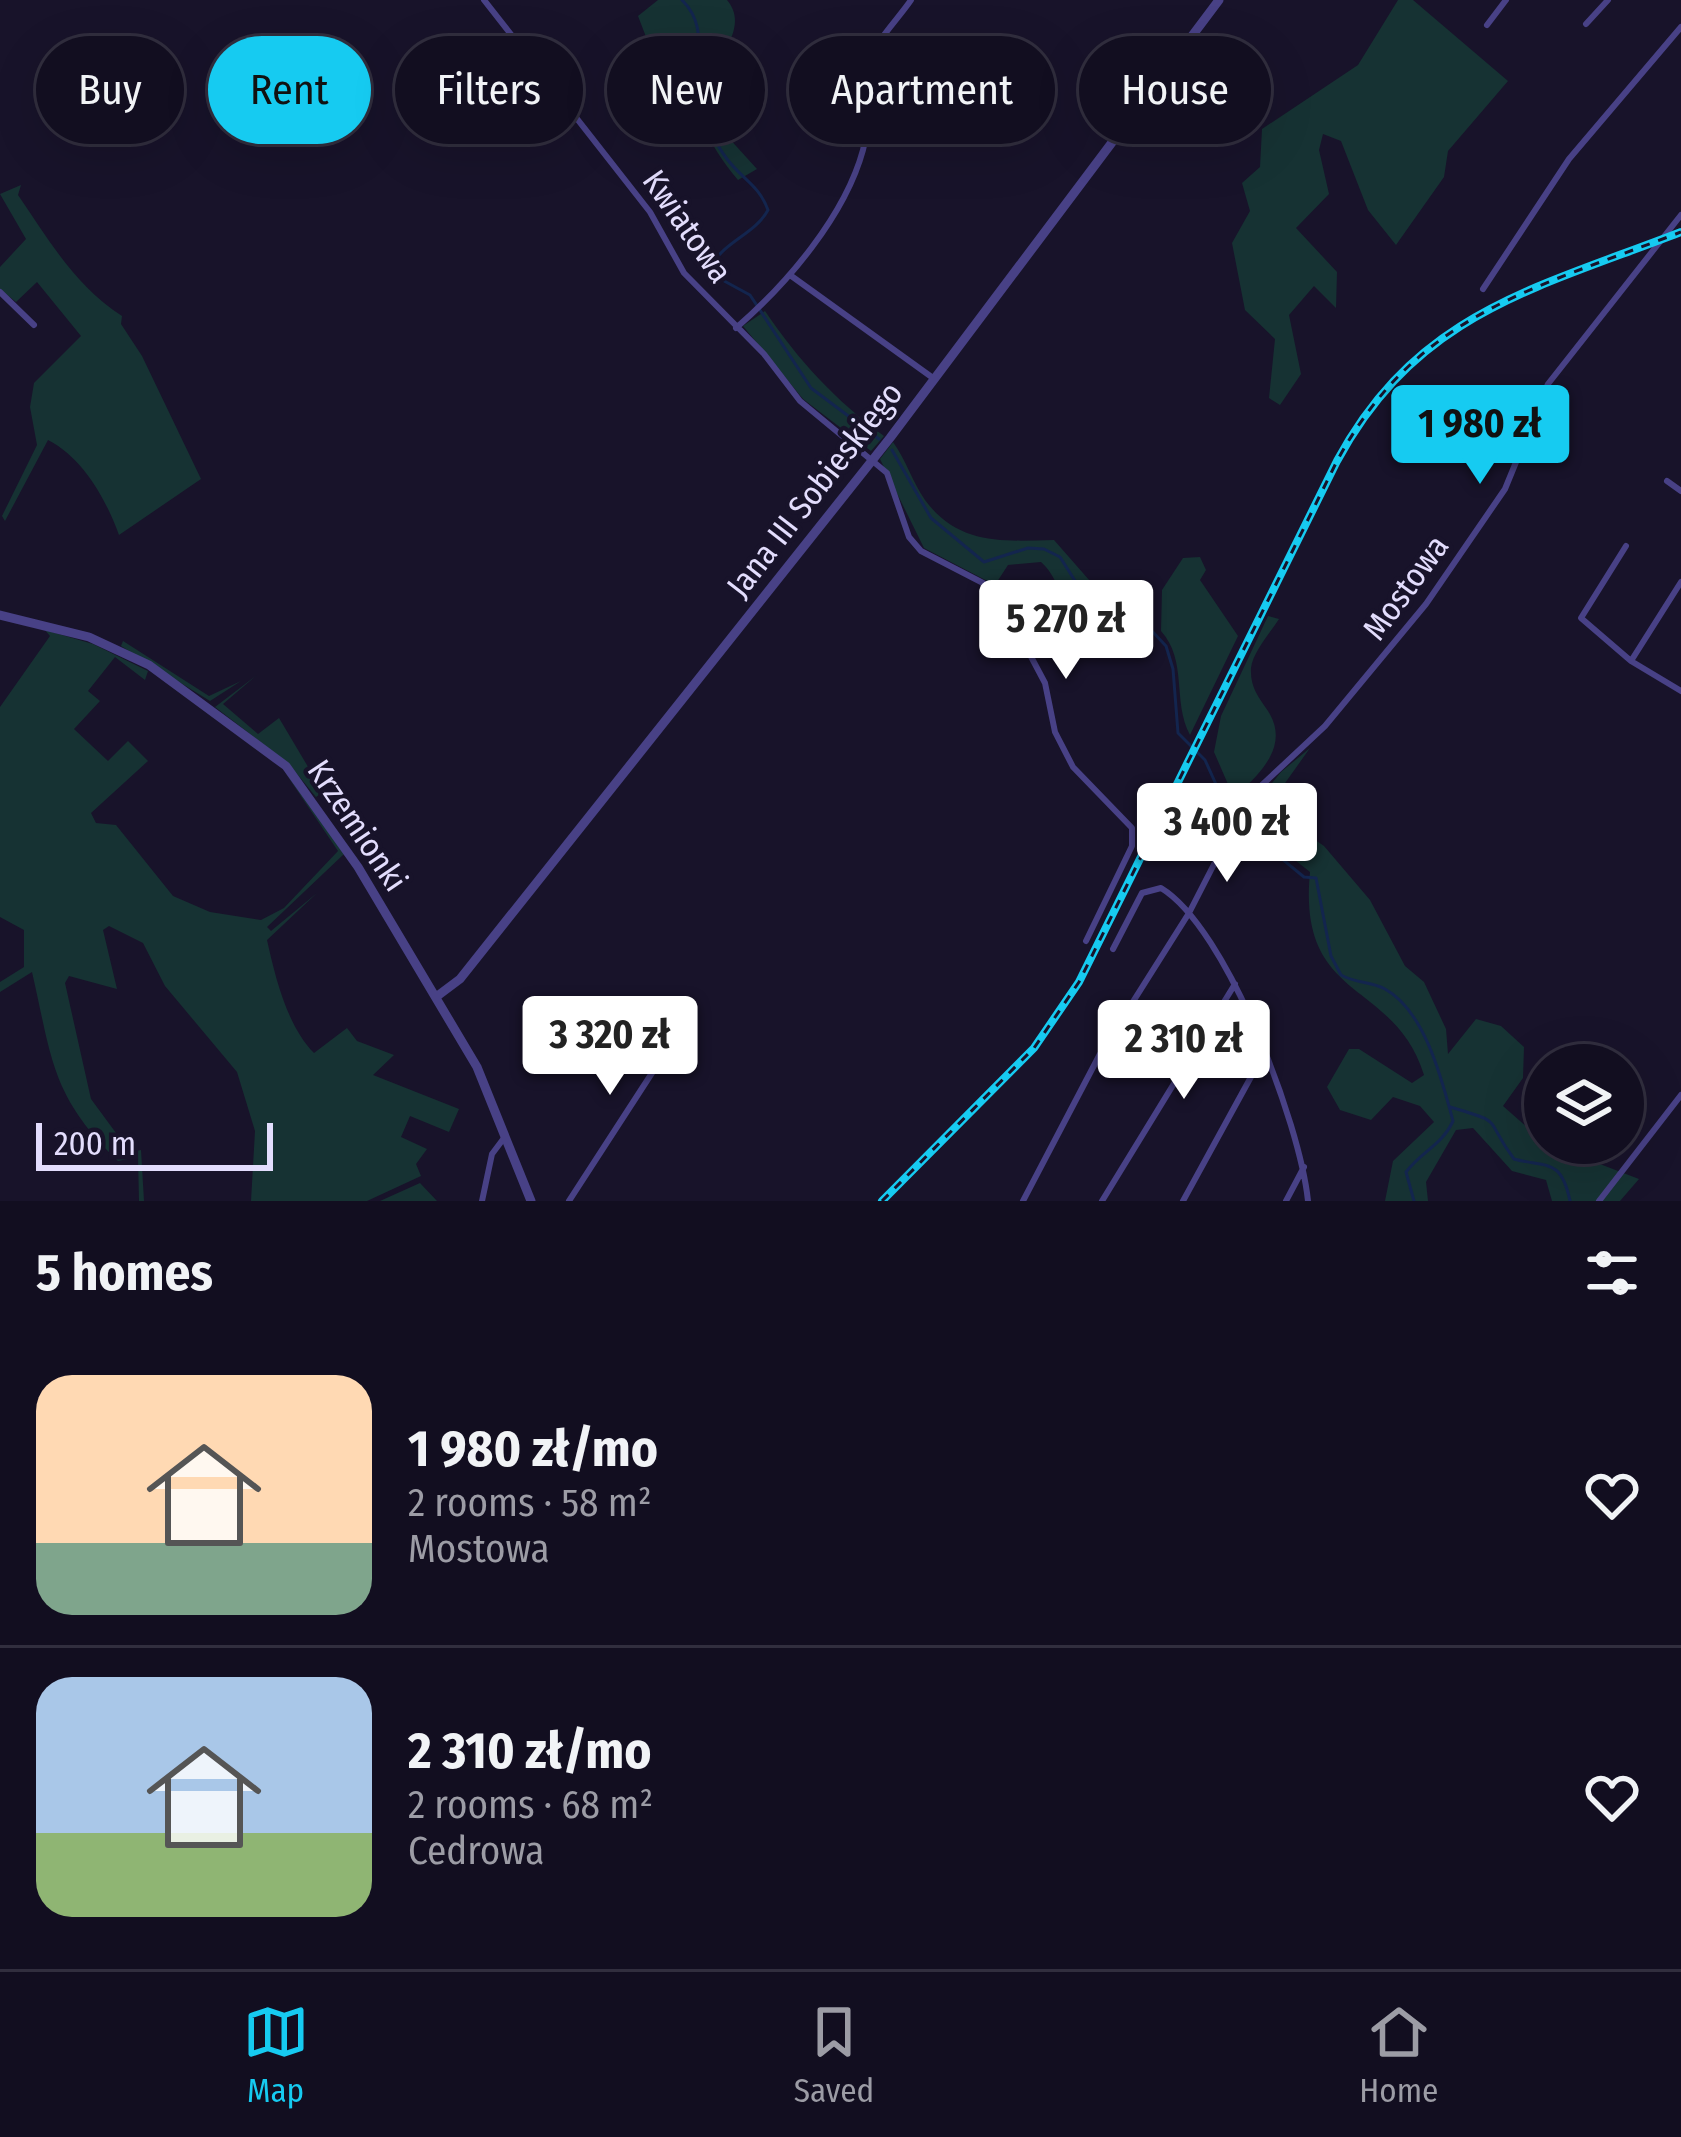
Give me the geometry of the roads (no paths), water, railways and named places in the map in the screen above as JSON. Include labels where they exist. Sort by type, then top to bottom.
[{"type":"street","name":"Kwiatowa","points":[[484,0],[650,212],[684,273],[800,401],[873,459]]},
{"type":"street","points":[[736,328],[790,275],[818,239],[859,166],[867,129],[860,94],[864,67],[911,0]]},
{"type":"street","name":"Jana III Sobieskiego","points":[[436,997],[460,979],[890,438],[1220,0]]},
{"type":"street","points":[[1487,25],[1506,0]]},
{"type":"street","points":[[1586,24],[1608,0]]},
{"type":"street","points":[[1483,289],[1569,159],[1681,27]]},
{"type":"street","name":"Mostowa","points":[[1023,1201],[1100,1054],[1189,913],[1248,798],[1325,726],[1426,604],[1504,489],[1548,384],[1681,215]]},
{"type":"street","points":[[790,275],[935,380]]},
{"type":"street","points":[[0,292],[34,325]]},
{"type":"street","points":[[873,459],[887,473],[909,537],[921,551],[982,583],[1002,602],[1045,682],[1055,732],[1073,766],[1132,827],[1132,846],[1086,941]]},
{"type":"street","points":[[1667,481],[1681,491]]},
{"type":"street","points":[[1626,546],[1581,618],[1631,661],[1681,691]]},
{"type":"street","points":[[1631,661],[1681,582]]},
{"type":"street","name":"Krzemionki","points":[[0,615],[120,650],[159,671],[270,751],[339,838],[436,997],[484,1081],[531,1201]]},
{"type":"street","points":[[1113,949],[1136,901],[1151,888],[1180,900],[1235,984],[1276,1077],[1305,1167],[1308,1201]]},
{"type":"street","points":[[1102,1201],[1235,984]]},
{"type":"street","points":[[569,1201],[687,1018]]},
{"type":"street","points":[[1183,1201],[1263,1055]]},
{"type":"street","points":[[1599,1201],[1681,1095]]},
{"type":"street","points":[[482,1201],[492,1154],[508,1136]]},
{"type":"street","points":[[1286,1201],[1305,1167]]},
{"type":"waterway","points":[[682,0],[696,23],[698,84],[710,130],[768,210],[718,257],[712,265],[715,276],[750,295],[811,388],[879,439]]},
{"type":"waterway","points":[[892,450],[931,518],[984,562],[1028,548],[1044,549],[1060,557],[1089,603],[1113,621],[1151,630],[1166,646],[1173,669],[1178,733],[1205,760],[1224,802],[1243,827],[1304,877],[1316,878],[1331,956],[1341,975],[1380,987],[1399,999],[1430,1048],[1453,1121],[1406,1172],[1414,1201]]},
{"type":"waterway","points":[[1450,1107],[1491,1123],[1514,1159],[1557,1171],[1570,1201]]},
{"type":"railway","points":[[882,1201],[1034,1048],[1079,982],[1337,461],[1369,411],[1404,371],[1484,312],[1681,232]]}]
